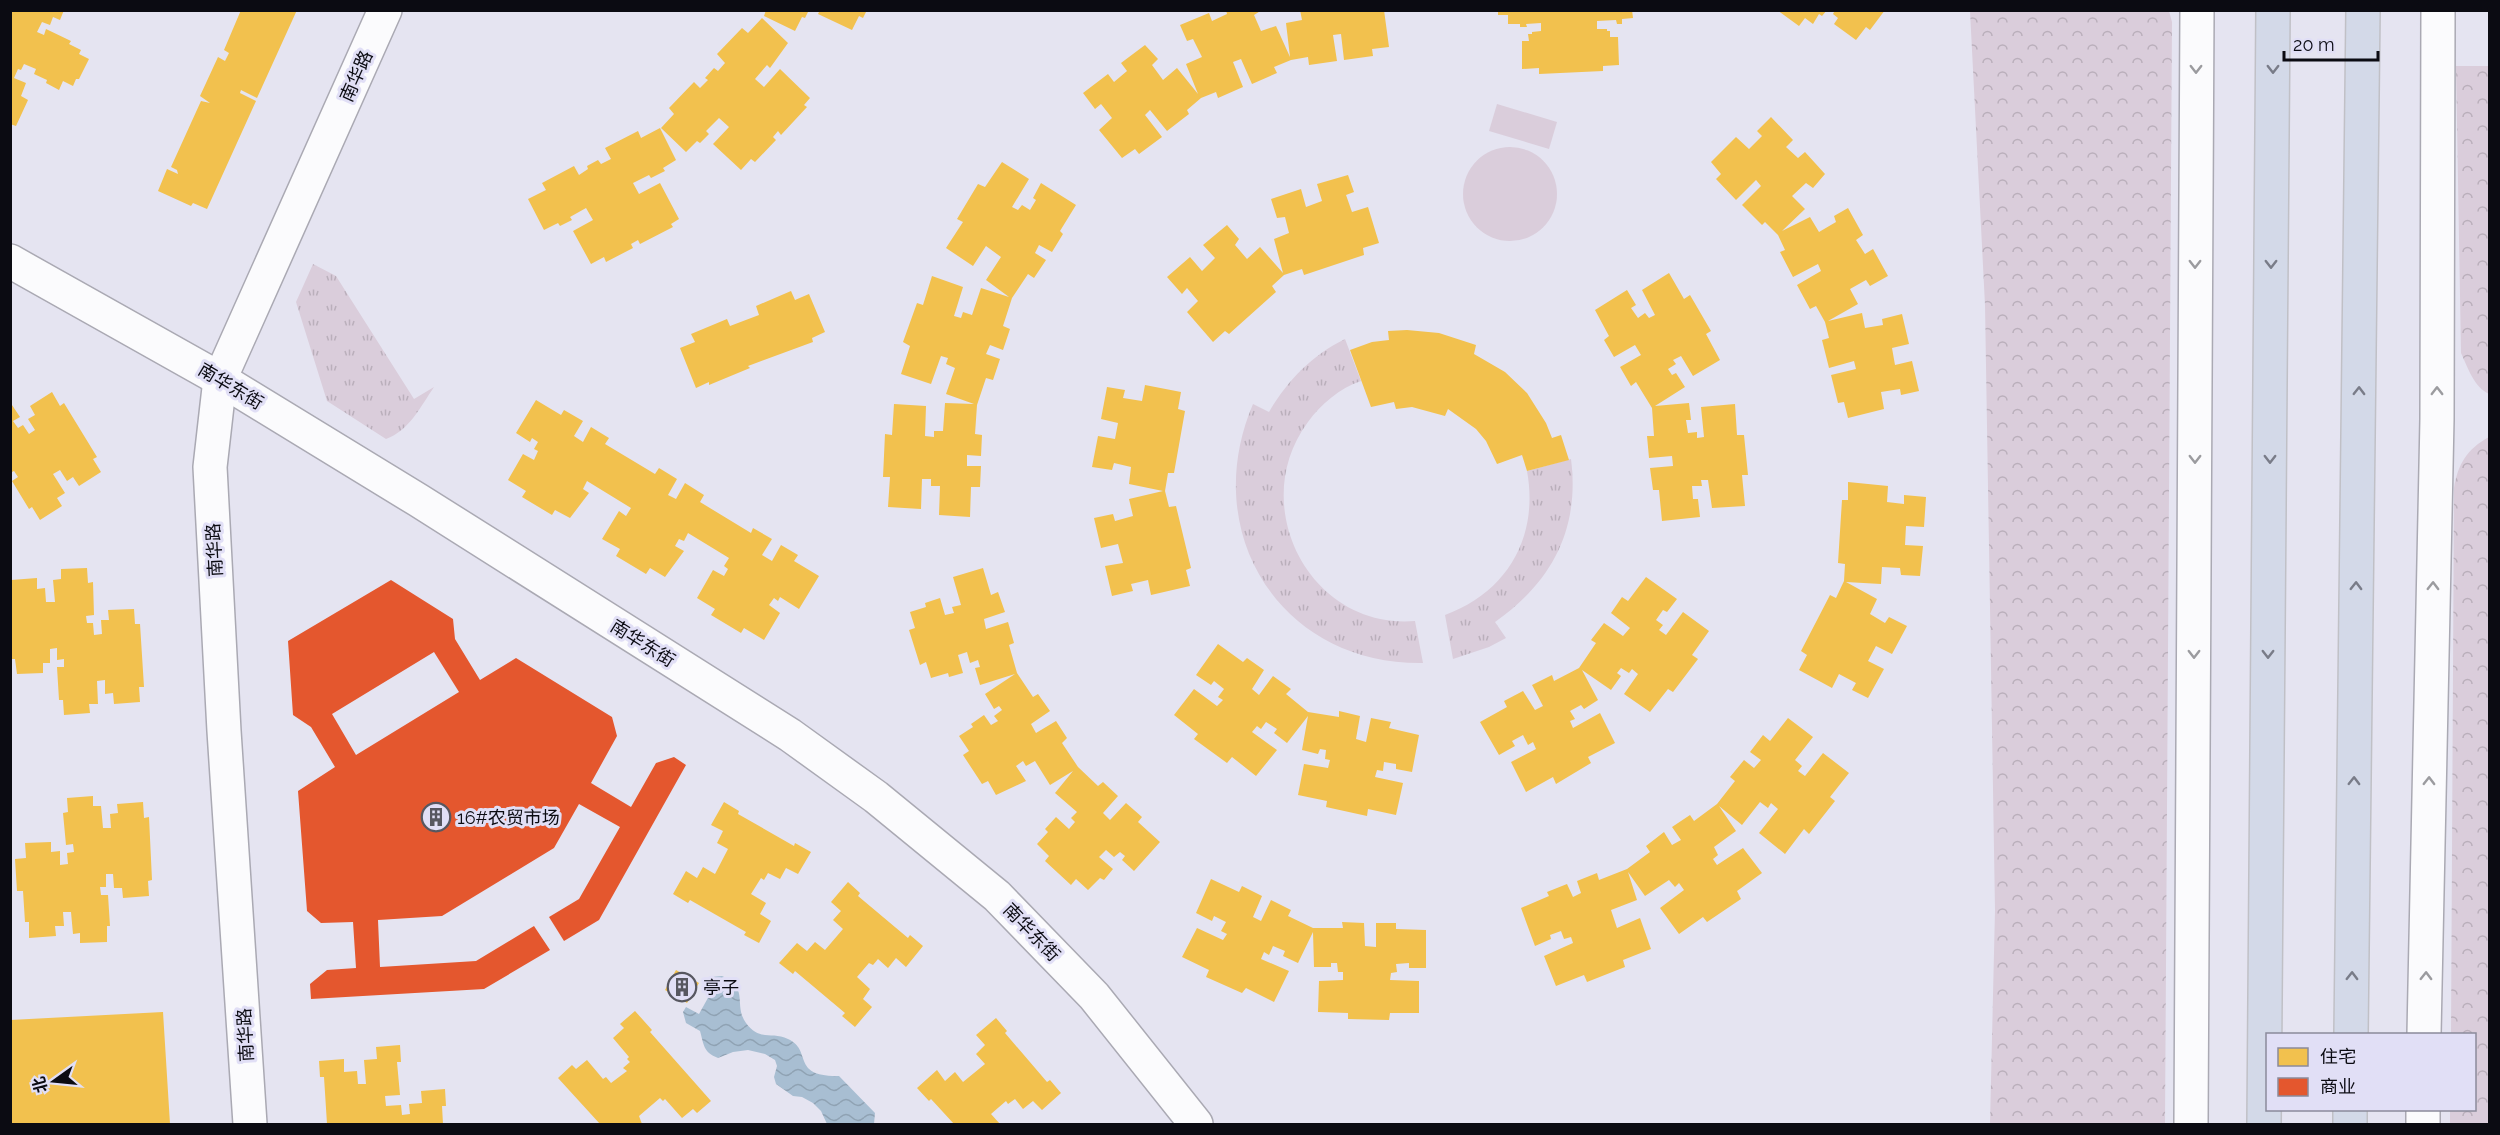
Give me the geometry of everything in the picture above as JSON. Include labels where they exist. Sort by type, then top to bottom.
[{"type":"highway","points":[[2264,1125],[2273,10]]},
{"type":"highway","points":[[2351,1033],[2363,10]]},
{"type":"street","name":"南华路","points":[[250,1125],[224,731],[210,467],[220,379],[385,10]]},
{"type":"street","points":[[2191,1125],[2197,10]]},
{"type":"street","points":[[2424,1033],[2437,418],[2438,10]]},
{"type":"street","name":"南华东街","points":[[10,261],[220,379],[418,500],[790,735],[876,797],[997,896],[1094,996],[1196,1125]]},
{"type":"green space","points":[[1970,11],[2169,11],[2172,22],[2165,1124],[1990,1124],[1995,910],[1985,305]]},
{"type":"green space","points":[[2456,66],[2489,66],[2489,394],[2475,382],[2461,353]]},
{"type":"green space","points":[[1497,104],[1557,122],[1549,149],[1489,131]]},
{"type":"green space","points":[[1510,147],[1528,151],[1543,161],[1553,176],[1557,194],[1553,212],[1543,227],[1528,237],[1510,241],[1492,237],[1477,227],[1467,212],[1463,194],[1467,176],[1477,161],[1492,151]]},
{"type":"green space","points":[[313,264],[336,276],[414,399],[434,387],[408,424],[386,439],[327,401],[296,302]]},
{"type":"green space","points":[[1345,339],[1361,381],[1338,392],[1319,409],[1308,422],[1290,455],[1284,489],[1287,524],[1299,556],[1319,584],[1345,605],[1378,618],[1415,621],[1423,663],[1373,658],[1329,642],[1292,616],[1264,583],[1245,543],[1236,499],[1239,452],[1253,404],[1269,412],[1284,389],[1301,370],[1321,353]]},
{"type":"green space","points":[[2489,437],[2489,1124],[2450,1124],[2450,1111],[2476,1111],[2476,1033],[2451,1033],[2454,488],[2461,464],[2469,452]]},
{"type":"green space","points":[[1571,459],[1573,484],[1571,508],[1558,552],[1532,590],[1495,622],[1506,638],[1489,647],[1453,659],[1445,615],[1467,605],[1486,592],[1502,576],[1514,559],[1523,539],[1528,518],[1530,495],[1527,471]]},
{"type":"water","points":[[722,976],[736,986],[742,1016],[751,1029],[761,1034],[788,1039],[800,1050],[808,1068],[824,1075],[839,1076],[875,1113],[874,1124],[827,1124],[821,1111],[813,1103],[802,1097],[793,1096],[776,1084],[775,1060],[765,1054],[748,1050],[733,1052],[718,1058],[709,1053],[705,1048],[700,1031],[686,1023],[683,1012],[686,1007],[699,1014],[714,987],[705,982],[711,977]]},
{"type":"building: 住宅","points":[[10,10],[64,10],[60,20],[53,17],[50,25],[42,22],[37,32],[44,35],[46,29],[71,41],[69,44],[81,50],[79,54],[89,59],[73,86],[63,81],[59,90],[46,83],[47,80],[34,74],[36,69],[24,64],[21,70],[18,69],[14,78],[26,83],[21,96],[28,100],[16,126],[10,124]]},
{"type":"building: 住宅","points":[[241,10],[297,10],[257,98],[241,90],[240,93],[256,101],[207,209],[193,203],[191,206],[158,191],[167,169],[178,174],[177,170],[171,167],[201,101],[210,103],[200,96],[218,57],[225,61],[229,53],[224,50]]},
{"type":"building: 住宅","points":[[766,10],[809,10],[805,18],[802,17],[795,31],[764,16]]},
{"type":"building: 住宅","points":[[820,10],[867,10],[863,18],[859,16],[852,30],[818,14]]},
{"type":"building: 住宅","points":[[1226,10],[1262,10],[1254,15],[1261,31],[1276,26],[1290,57],[1286,23],[1302,20],[1300,10],[1384,10],[1389,47],[1372,49],[1373,56],[1344,60],[1341,34],[1333,35],[1337,61],[1309,65],[1308,57],[1291,60],[1274,67],[1277,73],[1252,84],[1241,59],[1233,62],[1243,87],[1218,98],[1216,92],[1201,98],[1187,110],[1189,114],[1167,131],[1150,110],[1145,115],[1162,137],[1139,154],[1135,149],[1122,158],[1099,130],[1112,118],[1101,104],[1095,109],[1083,93],[1108,74],[1114,82],[1127,71],[1121,63],[1145,45],[1158,59],[1152,65],[1163,80],[1177,68],[1198,94],[1186,64],[1202,57],[1193,39],[1187,41],[1180,25],[1209,13],[1212,21],[1227,14]]},
{"type":"building: 住宅","points":[[1498,10],[1632,10],[1633,18],[1622,19],[1622,24],[1617,24],[1616,20],[1597,21],[1597,29],[1607,29],[1610,31],[1610,37],[1618,37],[1619,65],[1603,66],[1603,71],[1539,74],[1539,68],[1522,69],[1522,41],[1529,41],[1528,34],[1541,31],[1541,23],[1526,24],[1527,27],[1520,27],[1520,24],[1508,24],[1508,15],[1498,15]]},
{"type":"building: 住宅","points":[[1777,10],[1827,10],[1822,16],[1819,14],[1813,24],[1805,18],[1799,26]]},
{"type":"building: 住宅","points":[[1835,10],[1885,10],[1870,30],[1866,27],[1856,40],[1834,24],[1838,18],[1833,14]]},
{"type":"building: 住宅","points":[[762,18],[788,43],[770,68],[767,65],[755,79],[764,87],[780,69],[810,98],[804,105],[807,107],[781,135],[778,131],[773,137],[776,140],[755,162],[751,159],[741,170],[713,144],[729,127],[719,118],[706,131],[709,134],[700,143],[697,141],[686,152],[661,128],[674,114],[669,108],[694,82],[700,88],[708,80],[705,78],[714,68],[718,71],[725,63],[717,54],[742,28],[748,33]]},
{"type":"building: 住宅","points":[[1771,117],[1793,140],[1786,147],[1798,158],[1805,152],[1825,174],[1813,188],[1806,183],[1792,196],[1805,209],[1782,231],[1810,217],[1819,232],[1836,222],[1834,216],[1848,208],[1863,235],[1856,240],[1865,254],[1873,249],[1888,276],[1870,286],[1866,280],[1850,289],[1858,304],[1828,321],[1862,313],[1865,328],[1883,325],[1882,319],[1902,314],[1909,344],[1892,348],[1895,365],[1912,361],[1919,391],[1901,395],[1900,389],[1881,392],[1884,409],[1848,418],[1844,402],[1838,403],[1831,375],[1856,369],[1854,361],[1829,368],[1822,340],[1829,338],[1825,322],[1816,306],[1810,309],[1797,285],[1821,271],[1818,264],[1793,277],[1780,252],[1785,250],[1778,235],[1765,222],[1762,225],[1742,205],[1761,186],[1756,180],[1736,200],[1716,179],[1721,174],[1711,162],[1736,137],[1749,149],[1762,136],[1757,131]]},
{"type":"building: 住宅","points":[[660,128],[676,160],[663,168],[665,171],[651,178],[649,175],[633,183],[639,194],[660,183],[679,219],[671,224],[673,227],[640,244],[638,240],[631,244],[633,248],[606,262],[604,257],[591,264],[573,231],[593,220],[586,208],[570,217],[572,220],[560,226],[558,223],[544,230],[528,199],[546,190],[542,183],[574,166],[579,175],[588,169],[587,166],[598,160],[601,164],[611,159],[605,148],[638,131],[641,138]]},
{"type":"building: 住宅","points":[[1002,162],[1029,179],[1012,207],[1018,210],[1022,205],[1030,210],[1041,183],[1076,205],[1060,231],[1063,234],[1052,252],[1039,245],[1035,253],[1046,260],[1034,278],[1028,274],[1012,298],[1003,326],[1010,329],[1003,350],[990,345],[986,354],[1000,359],[993,380],[986,378],[977,405],[975,434],[982,435],[981,456],[967,455],[967,466],[981,466],[980,487],[971,487],[970,517],[939,515],[940,486],[931,486],[931,479],[922,479],[921,509],[888,507],[890,477],[883,477],[885,434],[892,435],[894,404],[926,406],[925,436],[934,437],[934,431],[943,431],[945,403],[974,404],[946,394],[955,368],[946,364],[948,358],[941,356],[931,384],[901,374],[910,346],[903,342],[917,303],[923,305],[932,276],[963,287],[954,316],[961,318],[963,312],[972,315],[981,288],[1009,297],[986,280],[1001,257],[986,246],[973,266],[946,248],[963,222],[957,219],[978,184],[985,187]]},
{"type":"building: 住宅","points":[[1348,175],[1354,192],[1346,195],[1352,212],[1368,207],[1379,243],[1363,248],[1364,255],[1304,275],[1302,269],[1284,275],[1272,286],[1276,292],[1229,334],[1225,331],[1213,342],[1187,312],[1198,301],[1187,288],[1182,294],[1167,277],[1190,257],[1202,271],[1215,258],[1203,245],[1227,225],[1239,239],[1235,245],[1247,259],[1260,247],[1283,273],[1274,239],[1289,233],[1285,217],[1277,218],[1271,199],[1301,189],[1306,207],[1322,201],[1317,184]]},
{"type":"building: 住宅","points":[[1669,273],[1684,299],[1690,295],[1711,331],[1706,334],[1720,360],[1693,376],[1681,356],[1673,360],[1676,364],[1668,369],[1672,375],[1676,373],[1685,387],[1655,406],[1689,403],[1691,420],[1686,420],[1688,433],[1697,432],[1697,438],[1704,437],[1701,407],[1735,404],[1737,435],[1744,435],[1748,475],[1742,475],[1745,506],[1712,508],[1708,480],[1701,480],[1702,486],[1692,486],[1693,499],[1698,499],[1700,517],[1662,521],[1659,490],[1653,490],[1650,468],[1673,466],[1672,456],[1649,458],[1647,436],[1654,436],[1652,408],[1636,382],[1631,386],[1620,367],[1641,355],[1635,345],[1614,357],[1604,340],[1609,336],[1595,310],[1627,290],[1636,305],[1631,308],[1638,318],[1645,313],[1649,318],[1655,315],[1642,290]]},
{"type":"building: 住宅","points":[[791,291],[795,300],[809,294],[825,332],[812,338],[813,342],[748,366],[750,368],[709,385],[709,382],[696,388],[680,348],[695,342],[691,334],[727,319],[730,326],[759,315],[756,306]]},
{"type":"building: 住宅","points":[[1388,331],[1439,333],[1476,345],[1474,354],[1505,372],[1527,393],[1546,423],[1552,438],[1561,435],[1569,460],[1527,471],[1522,455],[1497,464],[1486,441],[1476,429],[1448,409],[1445,416],[1412,407],[1396,409],[1394,402],[1371,407],[1350,350],[1372,342],[1389,340]]},
{"type":"building: 住宅","points":[[1145,385],[1181,392],[1178,409],[1185,411],[1174,473],[1168,473],[1165,491],[1169,507],[1176,506],[1191,568],[1186,570],[1190,586],[1151,595],[1148,580],[1131,584],[1133,591],[1112,596],[1105,566],[1123,563],[1118,544],[1101,548],[1094,518],[1113,514],[1115,521],[1133,516],[1129,499],[1163,491],[1129,484],[1131,467],[1114,463],[1112,470],[1092,467],[1098,436],[1115,439],[1118,423],[1101,419],[1107,387],[1125,390],[1123,398],[1142,401]]},
{"type":"building: 住宅","points":[[52,392],[60,406],[64,403],[97,457],[93,459],[101,472],[79,486],[73,477],[67,481],[60,470],[53,474],[65,493],[57,498],[62,506],[40,520],[32,507],[29,509],[12,481],[18,477],[14,471],[10,473],[10,402],[20,417],[13,421],[18,428],[23,425],[29,434],[35,430],[28,419],[35,415],[30,406]]},
{"type":"building: 住宅","points":[[536,400],[561,415],[564,410],[583,421],[574,436],[583,442],[591,427],[609,438],[605,444],[655,474],[659,468],[677,479],[668,495],[676,499],[685,483],[704,495],[700,502],[751,533],[753,528],[772,539],[762,555],[772,561],[781,545],[798,555],[794,561],[819,576],[799,609],[780,597],[778,601],[774,598],[769,605],[780,613],[764,640],[744,628],[741,633],[711,615],[715,609],[697,598],[713,570],[724,576],[728,569],[724,566],[729,558],[688,533],[684,541],[679,539],[675,546],[684,551],[665,577],[650,568],[646,574],[616,556],[620,549],[602,539],[619,511],[626,516],[631,508],[587,481],[583,489],[589,493],[570,518],[555,510],[552,515],[522,497],[526,491],[508,480],[523,454],[534,460],[538,451],[534,449],[538,442],[532,438],[530,442],[516,433]]},
{"type":"building: 住宅","points":[[1848,482],[1888,486],[1887,502],[1904,504],[1904,495],[1926,497],[1924,527],[1906,526],[1905,545],[1923,546],[1920,576],[1901,575],[1900,568],[1882,567],[1881,584],[1846,582],[1877,599],[1870,614],[1885,623],[1889,617],[1907,626],[1892,654],[1876,646],[1868,661],[1884,669],[1868,698],[1852,690],[1856,683],[1839,674],[1832,688],[1799,670],[1807,655],[1801,651],[1830,595],[1836,598],[1844,581],[1845,564],[1838,563],[1842,500],[1848,500]]},
{"type":"building: 住宅","points":[[87,568],[88,583],[93,582],[94,615],[86,616],[87,623],[93,623],[94,635],[102,634],[101,620],[109,620],[108,610],[134,609],[135,624],[140,624],[144,687],[139,687],[140,702],[114,704],[113,693],[105,694],[105,680],[97,681],[98,704],[89,704],[90,713],[64,715],[63,700],[59,700],[57,667],[64,667],[64,659],[57,660],[57,648],[50,649],[50,663],[43,663],[43,673],[17,674],[15,659],[10,659],[11,580],[37,578],[37,589],[45,588],[46,602],[55,602],[53,580],[61,579],[61,569]]},
{"type":"building: 住宅","points":[[983,568],[991,595],[998,592],[1005,612],[984,619],[986,629],[1008,622],[1014,643],[1009,645],[1017,673],[1033,697],[1038,694],[1050,711],[1031,724],[1036,733],[1056,721],[1067,738],[1062,743],[1078,767],[1098,786],[1103,782],[1118,796],[1103,813],[1110,820],[1126,803],[1142,817],[1138,822],[1160,842],[1134,871],[1122,860],[1125,856],[1120,852],[1114,857],[1106,850],[1099,857],[1113,869],[1104,880],[1100,878],[1088,890],[1076,879],[1071,885],[1045,861],[1049,856],[1037,844],[1048,832],[1045,829],[1056,817],[1069,829],[1075,822],[1071,818],[1077,812],[1055,793],[1073,771],[1050,785],[1035,761],[1026,766],[1023,761],[1016,766],[1026,781],[996,795],[988,781],[982,784],[963,755],[969,751],[959,736],[973,727],[971,724],[984,715],[991,725],[998,721],[994,716],[1002,710],[999,706],[994,709],[985,694],[1015,674],[980,685],[975,668],[980,667],[978,660],[970,663],[967,652],[958,655],[963,673],[949,677],[948,673],[931,678],[926,662],[920,665],[909,630],[915,628],[910,612],[926,607],[925,603],[940,598],[945,615],[954,613],[952,607],[961,605],[953,577]]},
{"type":"building: 住宅","points":[[1646,577],[1677,599],[1667,612],[1663,610],[1656,620],[1663,625],[1659,630],[1666,635],[1683,612],[1709,631],[1692,655],[1698,659],[1673,692],[1668,689],[1650,712],[1624,694],[1638,674],[1632,669],[1629,673],[1621,668],[1617,673],[1621,676],[1611,690],[1582,670],[1598,700],[1584,709],[1581,705],[1570,711],[1575,719],[1570,721],[1573,728],[1600,713],[1615,743],[1588,757],[1591,763],[1556,784],[1553,777],[1526,792],[1511,762],[1536,749],[1533,742],[1528,745],[1523,735],[1512,741],[1515,746],[1499,755],[1480,722],[1507,707],[1504,701],[1523,691],[1535,710],[1543,706],[1532,685],[1552,675],[1554,681],[1579,668],[1596,643],[1591,640],[1604,623],[1623,636],[1630,628],[1611,613],[1622,597],[1628,601]]},
{"type":"building: 住宅","points":[[1218,644],[1243,662],[1247,658],[1264,670],[1252,689],[1259,695],[1273,676],[1291,689],[1286,694],[1308,712],[1339,717],[1339,711],[1360,716],[1356,739],[1366,742],[1371,718],[1391,722],[1389,728],[1419,735],[1412,772],[1396,769],[1396,764],[1384,762],[1383,771],[1377,770],[1375,777],[1403,783],[1396,815],[1368,809],[1367,816],[1326,807],[1327,801],[1298,795],[1304,764],[1328,768],[1330,760],[1325,759],[1326,750],[1320,749],[1318,754],[1302,750],[1308,716],[1287,743],[1274,733],[1277,729],[1266,722],[1261,729],[1257,726],[1252,732],[1277,750],[1256,776],[1232,757],[1227,763],[1194,739],[1198,734],[1174,715],[1194,689],[1217,706],[1223,700],[1218,697],[1224,689],[1214,681],[1211,685],[1196,675]]},
{"type":"building: 住宅","points":[[1788,718],[1813,737],[1795,760],[1802,766],[1798,771],[1805,776],[1823,753],[1849,773],[1830,797],[1835,801],[1809,834],[1804,829],[1785,854],[1759,833],[1778,809],[1771,803],[1768,808],[1760,802],[1742,825],[1719,806],[1736,831],[1714,847],[1718,855],[1713,859],[1717,865],[1743,848],[1762,873],[1737,891],[1741,899],[1707,922],[1703,917],[1679,934],[1660,908],[1684,890],[1679,883],[1675,887],[1669,880],[1645,896],[1628,872],[1637,900],[1611,910],[1617,928],[1640,918],[1651,949],[1623,960],[1625,967],[1587,982],[1584,975],[1556,986],[1544,956],[1573,943],[1571,937],[1564,939],[1561,931],[1550,935],[1551,939],[1535,946],[1521,908],[1549,896],[1547,892],[1567,884],[1573,897],[1581,893],[1577,881],[1597,873],[1599,880],[1627,869],[1650,852],[1646,846],[1664,832],[1672,845],[1681,840],[1672,827],[1690,815],[1694,821],[1717,804],[1735,781],[1730,777],[1744,760],[1754,768],[1761,760],[1750,752],[1763,735],[1770,741]]},
{"type":"building: 住宅","points":[[93,796],[93,806],[101,806],[103,828],[111,828],[110,814],[118,813],[117,804],[143,802],[144,818],[149,817],[152,880],[148,881],[149,896],[123,898],[122,888],[114,888],[113,874],[106,874],[106,887],[100,887],[101,895],[108,895],[110,926],[107,926],[107,942],[80,943],[80,933],[73,934],[71,912],[63,912],[64,926],[55,926],[56,936],[29,938],[29,922],[25,922],[23,891],[17,891],[15,859],[26,858],[25,843],[51,842],[51,852],[60,851],[60,865],[68,864],[67,853],[74,852],[73,844],[66,845],[63,813],[68,812],[67,798]]},
{"type":"building: 住宅","points":[[724,802],[739,811],[738,814],[794,846],[795,843],[811,852],[798,874],[786,868],[780,879],[768,873],[764,880],[761,878],[751,894],[766,903],[760,914],[771,921],[759,943],[744,935],[746,932],[690,900],[688,903],[673,894],[686,871],[697,878],[703,867],[715,874],[728,849],[717,843],[723,831],[711,825]]},
{"type":"building: 住宅","points":[[1211,879],[1239,892],[1242,886],[1262,896],[1253,917],[1261,921],[1271,900],[1291,910],[1288,916],[1313,928],[1343,928],[1342,922],[1364,923],[1365,946],[1376,947],[1376,923],[1396,923],[1396,929],[1426,930],[1426,968],[1409,968],[1409,963],[1396,964],[1397,972],[1391,973],[1390,980],[1419,981],[1419,1013],[1390,1013],[1389,1020],[1348,1019],[1348,1013],[1318,1012],[1319,981],[1343,980],[1343,972],[1338,972],[1337,963],[1331,963],[1331,967],[1314,967],[1313,932],[1298,963],[1283,956],[1285,951],[1273,946],[1269,955],[1264,952],[1261,959],[1289,971],[1274,1002],[1246,988],[1242,993],[1206,977],[1209,970],[1182,957],[1197,928],[1223,940],[1227,934],[1221,931],[1226,922],[1214,916],[1212,921],[1196,913]]},
{"type":"building: 住宅","points":[[848,882],[860,893],[858,896],[908,938],[910,935],[923,946],[906,967],[896,958],[888,968],[878,959],[873,965],[869,963],[857,977],[870,989],[863,999],[872,1007],[855,1027],[842,1016],[845,1013],[795,971],[793,974],[779,963],[797,943],[807,951],[815,942],[825,950],[843,929],[833,920],[841,911],[831,902]]},
{"type":"building: 住宅","name":"亭子","points":[[676,970],[699,983],[687,1003],[665,990]]},
{"type":"building: 住宅","points":[[635,1011],[652,1030],[650,1032],[711,1101],[697,1113],[693,1109],[682,1118],[665,1099],[663,1101],[660,1098],[639,1116],[642,1124],[600,1124],[558,1078],[572,1065],[576,1069],[587,1060],[603,1079],[606,1077],[611,1083],[627,1071],[623,1068],[630,1062],[627,1059],[629,1057],[613,1038],[624,1028],[620,1024]]},
{"type":"building: 住宅","points":[[163,1012],[170,1124],[10,1124],[10,1020]]},
{"type":"building: 住宅","points":[[996,1018],[1007,1031],[1005,1033],[1047,1082],[1050,1080],[1061,1093],[1042,1110],[1033,1101],[1023,1109],[1015,1099],[1008,1104],[1006,1101],[991,1114],[1000,1124],[954,1124],[931,1099],[929,1101],[917,1088],[937,1070],[945,1081],[955,1072],[963,1082],[985,1064],[976,1054],[985,1045],[976,1035]]},
{"type":"building: 住宅","points":[[400,1045],[401,1062],[397,1062],[400,1095],[385,1096],[386,1106],[401,1105],[402,1115],[410,1114],[409,1104],[422,1103],[421,1091],[445,1089],[446,1106],[442,1106],[443,1124],[327,1124],[324,1077],[320,1077],[319,1061],[344,1059],[344,1072],[357,1071],[358,1084],[366,1084],[364,1060],[377,1059],[376,1047]]},
{"type":"building: 商业","name":"16#农贸市场","points":[[391,580],[453,619],[455,639],[480,680],[516,658],[612,717],[617,736],[591,783],[631,807],[656,763],[674,757],[686,765],[599,920],[564,941],[549,917],[579,899],[620,827],[579,804],[554,848],[442,916],[378,920],[380,967],[476,961],[534,926],[550,950],[484,989],[311,999],[310,984],[327,970],[356,968],[353,922],[321,923],[307,911],[298,791],[335,767],[311,727],[293,715],[288,641]],"holes":[[[434,652],[459,692],[356,755],[332,714]]]},
{"type":"place","name":"16#农贸市场","points":[[436,817]]},
{"type":"place","name":"亭子","points":[[682,987]]}]
